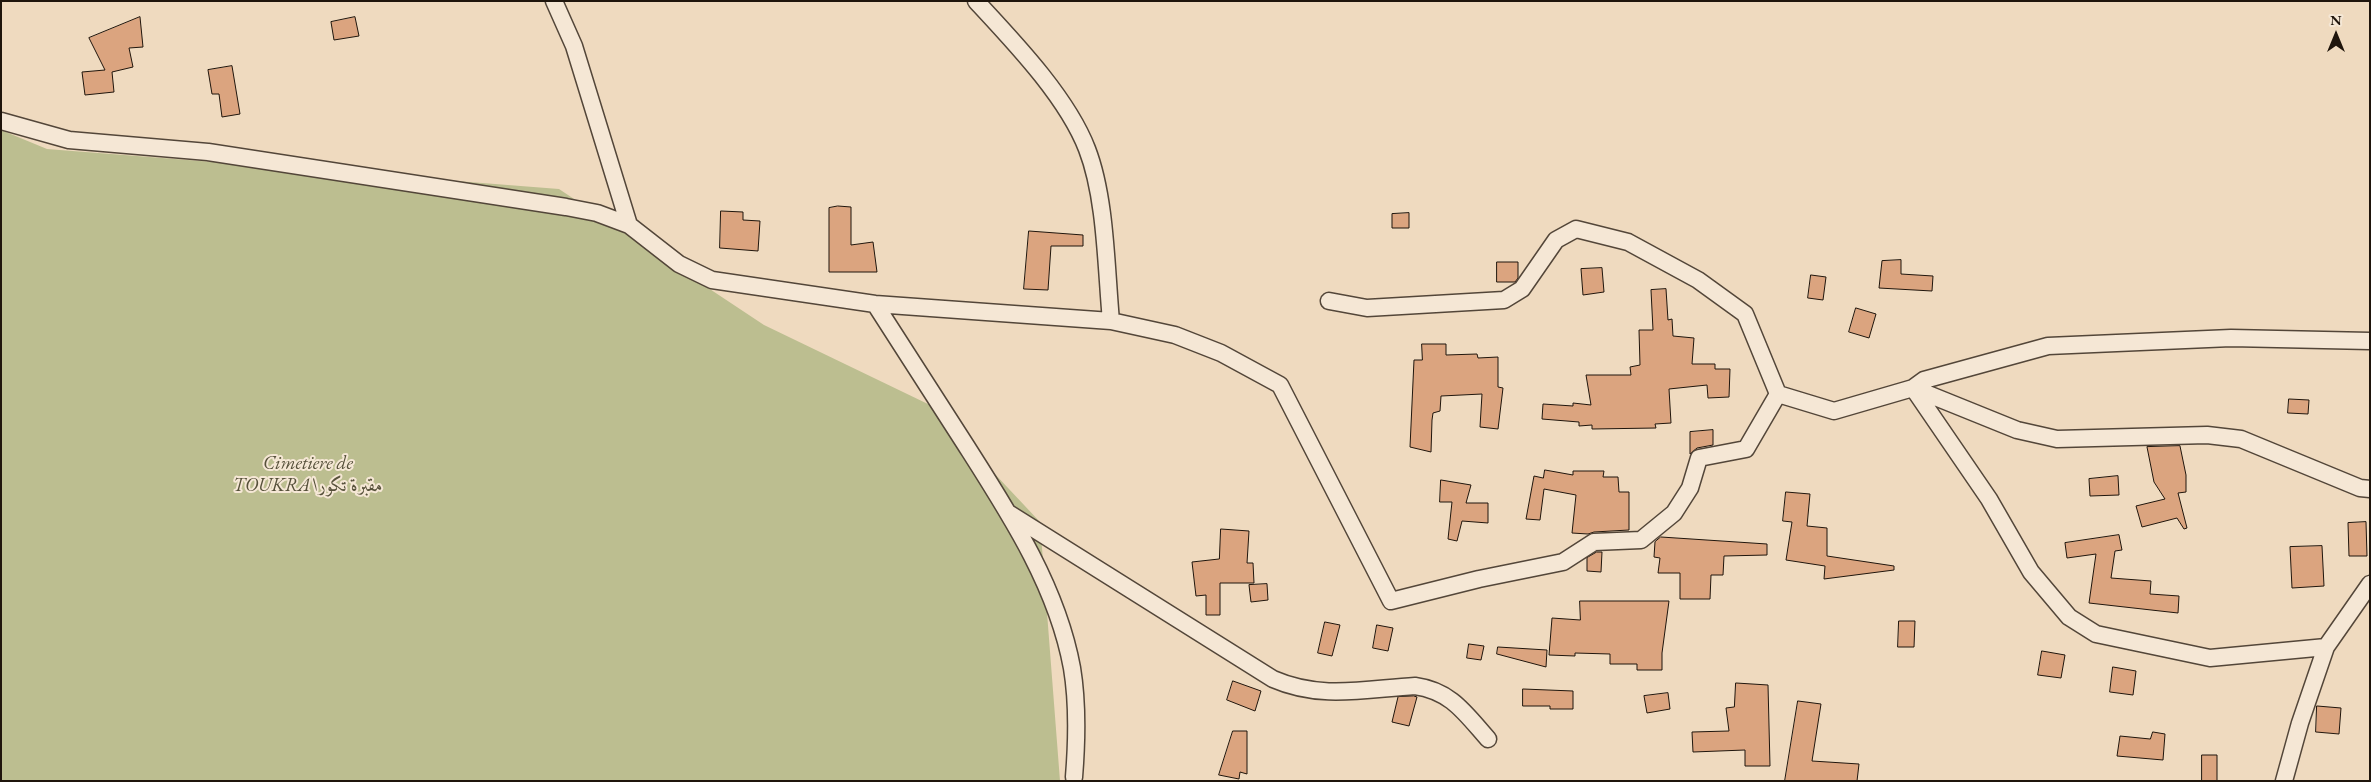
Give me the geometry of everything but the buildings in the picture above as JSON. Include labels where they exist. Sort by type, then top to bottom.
[{"type":"street","points":[[554,1],[574,46],[629,225]]},
{"type":"street","points":[[976,1],[1066,106],[1087,149],[1099,197],[1111,321]]},
{"type":"street","points":[[1,121],[70,140],[208,152],[597,213],[629,225],[679,264],[712,280],[875,304],[1111,321],[1175,335],[1221,353],[1280,385],[1391,600],[1563,562],[1594,542],[1641,540],[1674,514],[1690,488],[1699,458],[1746,449],[1778,394]]},
{"type":"street","points":[[1329,301],[1367,308],[1504,300],[1522,289],[1556,240],[1576,229],[1628,242],[1698,280],[1745,314],[1778,394],[1834,412],[1913,388],[1924,380],[2048,346],[2231,338],[2370,341]]},
{"type":"street","points":[[875,304],[1010,514],[1047,588],[1065,640],[1076,694],[1077,740],[1074,777]]},
{"type":"street","points":[[1913,388],[2017,430],[2057,439],[2207,435],[2241,439],[2360,488],[2370,489]]},
{"type":"street","points":[[1913,388],[1989,498],[2031,572],[2069,617],[2096,634],[2210,658],[2326,647]]},
{"type":"street","points":[[1010,514],[1273,679],[1298,688],[1323,692],[1415,686],[1429,688],[1455,702],[1488,739]]},
{"type":"street","points":[[2284,781],[2300,723],[2326,647],[2370,584]]},
{"type":"green space","name":"Cimetiere de TOUKRA مقبرة تكورا","points":[[1,130],[47,149],[559,189],[764,325],[930,405],[1040,522],[1060,781],[1,781]]}]
